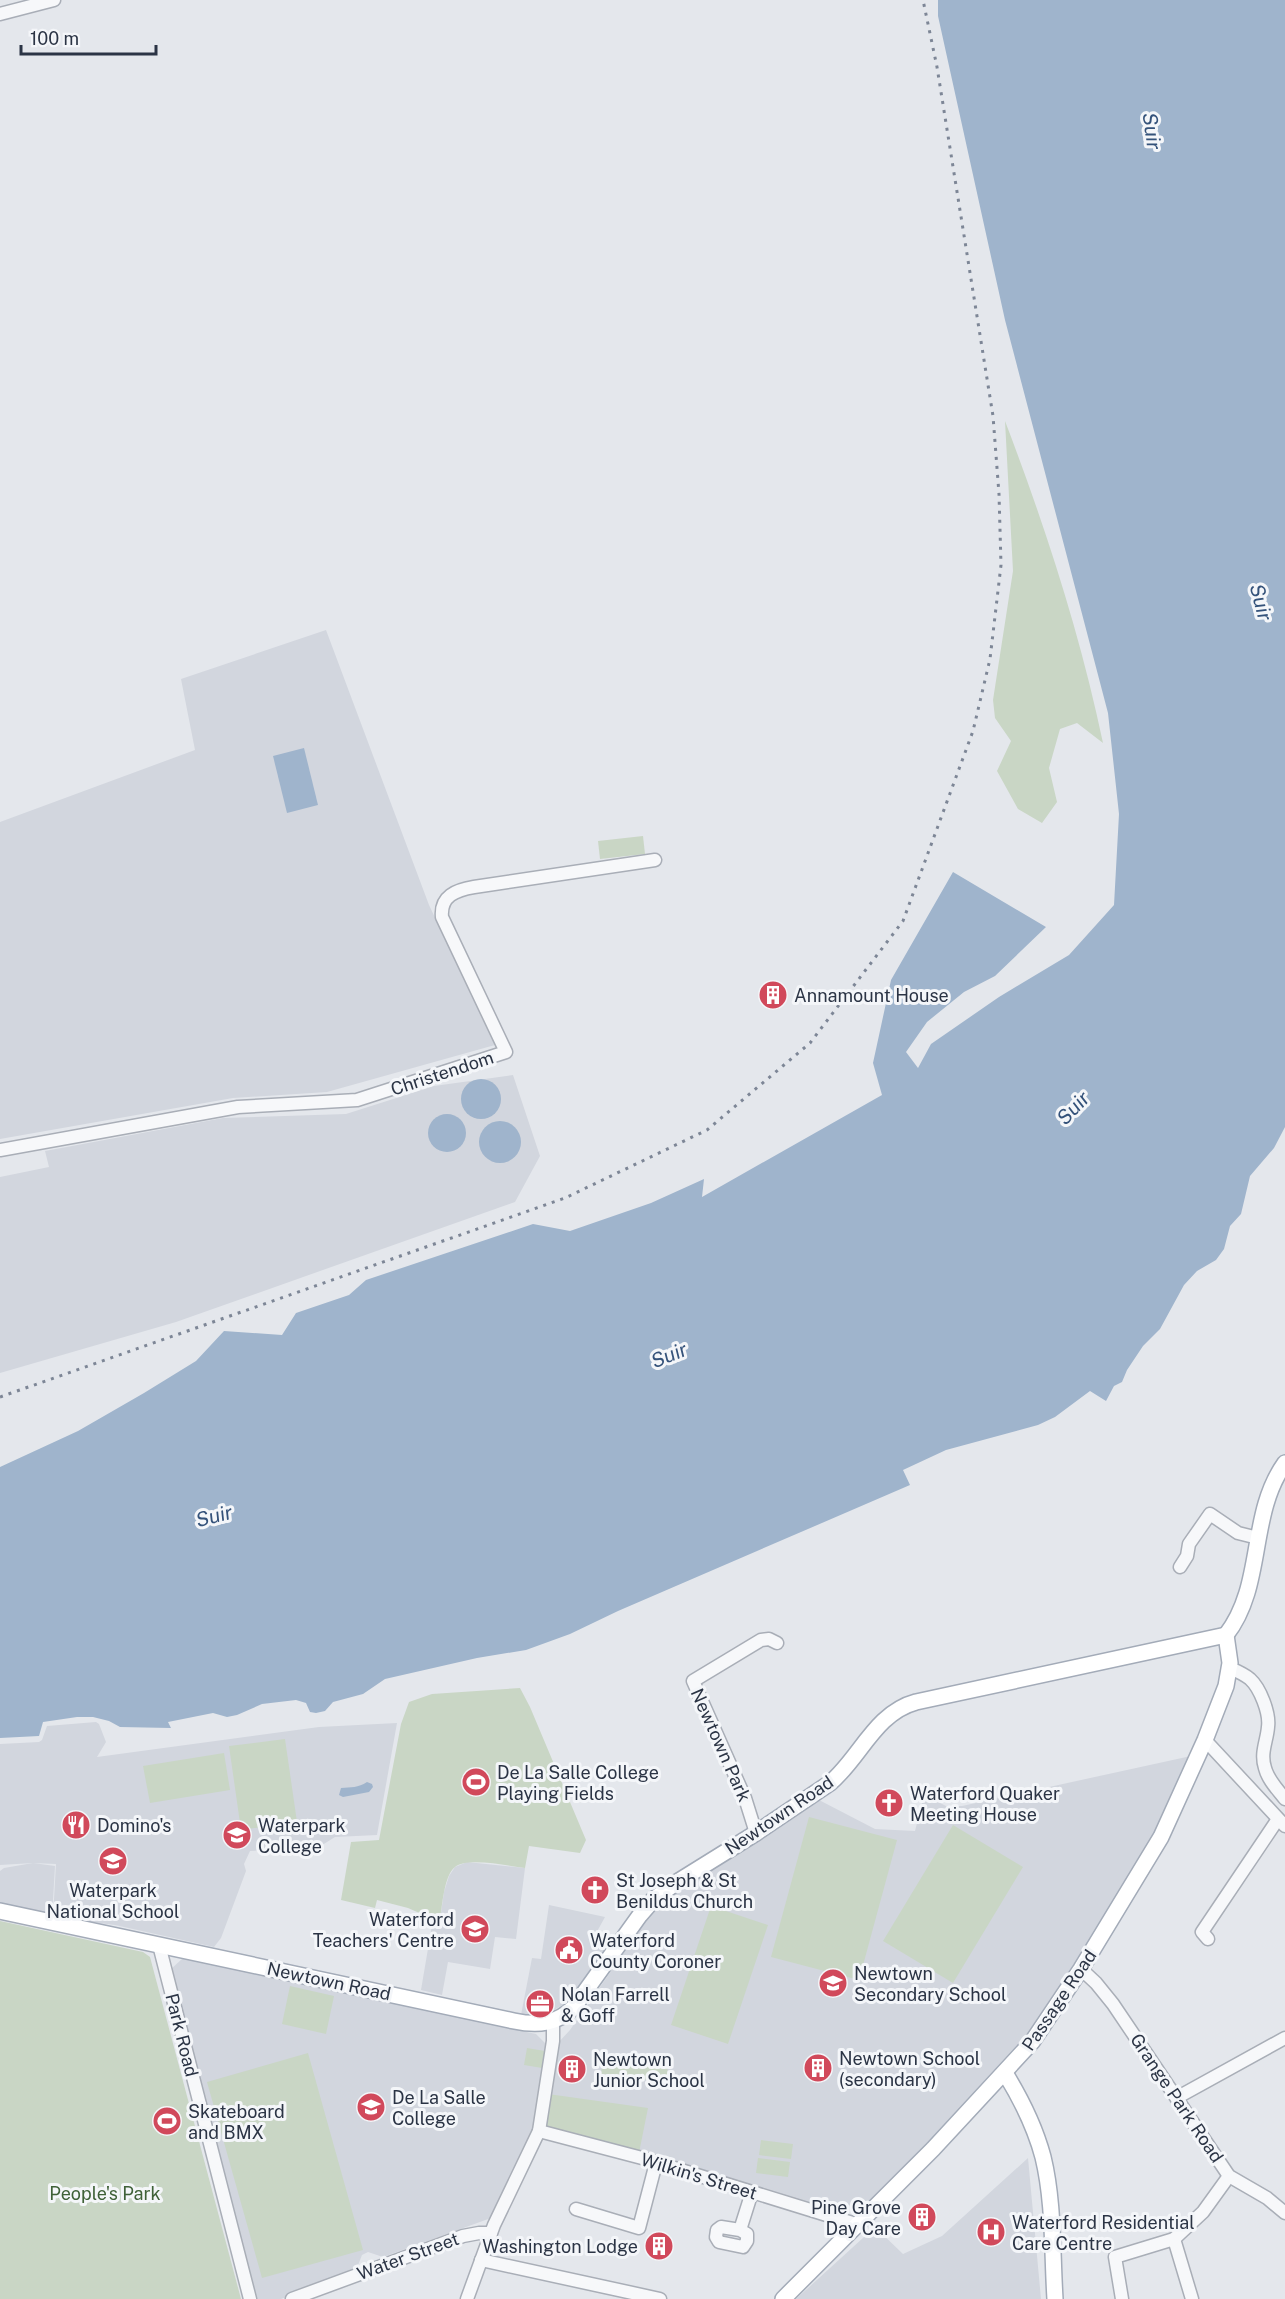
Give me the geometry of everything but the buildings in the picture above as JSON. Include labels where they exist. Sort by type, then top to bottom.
[{"type":"main road","points":[[1226,1635],[1237,1620],[1246,1598],[1266,1499],[1285,1463]]},
{"type":"main road","name":"Passage Road","points":[[783,2299],[859,2225],[1005,2073],[1032,2042],[1081,1969],[1161,1838],[1205,1740],[1222,1699],[1230,1668],[1226,1635]]},
{"type":"main road","name":"Newtown Road","points":[[0,1911],[514,2021],[533,2024],[553,2022],[566,2015],[574,2007],[640,1915],[654,1900],[674,1884],[756,1833],[835,1779],[888,1715],[899,1707],[1226,1635]]},
{"type":"main road","points":[[1005,2073],[1033,2128],[1044,2161],[1050,2212],[1054,2299]]},
{"type":"street","points":[[7,8],[54,0]]},
{"type":"street","name":"Christendom","points":[[0,1150],[238,1107],[357,1100],[506,1052],[442,917],[441,908],[447,897],[458,890],[474,887],[655,860]]},
{"type":"street","points":[[1180,1567],[1187,1556],[1189,1544],[1210,1514],[1238,1533],[1258,1538]]},
{"type":"street","name":"Newtown Park","points":[[756,1833],[745,1798],[693,1681],[761,1640],[769,1639],[777,1643]]},
{"type":"street","points":[[1230,1668],[1244,1674],[1258,1691],[1269,1725],[1263,1755],[1264,1767],[1269,1778],[1285,1799]]},
{"type":"street","points":[[1205,1740],[1282,1822],[1202,1932],[1208,1940]]},
{"type":"street","name":"Park Road","points":[[159,1945],[250,2299]]},
{"type":"street","name":"Grange Park Road","points":[[1081,1969],[1104,1991],[1178,2097],[1229,2176],[1267,2198],[1285,2214]]},
{"type":"street","points":[[467,2299],[491,2233],[538,2130],[553,2041],[553,2022]]},
{"type":"street","points":[[1178,2097],[1285,2038]]},
{"type":"street","name":"Wilkin's Street","points":[[538,2130],[656,2163],[859,2225]]},
{"type":"street","points":[[576,2209],[639,2228],[656,2163]]},
{"type":"street","points":[[1122,2299],[1115,2257],[1174,2239],[1203,2212],[1229,2176]]},
{"type":"street","points":[[740,2230],[752,2192]]},
{"type":"street","name":"Water Street","points":[[292,2299],[463,2236],[491,2233]]},
{"type":"street","points":[[1174,2239],[1192,2299]]},
{"type":"street","points":[[481,2260],[660,2299]]},
{"type":"shaded area","points":[[326,630],[429,905],[495,1045],[327,1092],[233,1098],[0,1139],[0,822],[195,750],[181,679]]},
{"type":"shaded area","points":[[513,1075],[540,1156],[515,1202],[176,1322],[0,1373],[0,1177],[49,1167],[45,1151],[223,1118],[346,1114],[434,1086]]},
{"type":"shaded area","points":[[96,1722],[106,1742],[97,1757],[319,1727],[397,1723],[377,1835],[335,1837],[319,1847],[250,1851],[244,1864],[246,1871],[221,1938],[214,1947],[115,1925],[53,1917],[56,1864],[0,1865],[0,1744],[39,1742],[47,1726]]},
{"type":"shaded area","name":"Newtown Secondary School","points":[[1191,1756],[1159,1827],[1067,1978],[1027,2037],[924,2151],[873,2199],[829,2211],[639,2153],[548,2094],[557,2044],[570,2030],[658,1904],[819,1800],[875,1829],[915,1831],[924,1795],[946,1806],[962,1806]]},
{"type":"shaded area","name":"Waterford Teachers' Centre","points":[[467,1862],[525,1868],[516,1939],[495,1937],[490,1969],[448,1962],[442,1995],[421,1990],[433,1919],[440,1920],[449,1876],[455,1867]]},
{"type":"shaded area","points":[[33,1863],[55,1866],[52,1917],[0,1907],[0,1871],[4,1868]]},
{"type":"shaded area","points":[[549,1905],[605,1917],[594,1937],[604,1951],[570,2001],[552,2011],[534,2016],[521,2015],[532,1958],[541,1959]]},
{"type":"shaded area","name":"De La Salle College","points":[[183,1958],[536,2034],[547,2045],[543,2081],[532,2134],[491,2218],[383,2257],[368,2252],[362,2255],[357,2268],[281,2299],[254,2299],[170,1970]]},
{"type":"shaded area","name":"Waterford Residential Care Centre","points":[[1028,2158],[1041,2299],[796,2299],[875,2227],[903,2254],[942,2236]]},
{"type":"green space","points":[[1005,421],[1060,580],[1084,661],[1103,743],[1077,723],[1060,729],[1049,768],[1057,802],[1042,823],[1018,809],[997,771],[1011,741],[995,718],[993,700],[1013,571]]},
{"type":"green space","points":[[643,836],[645,854],[600,859],[598,841]]},
{"type":"green space","name":"De La Salle College Playing Fields","points":[[520,1688],[586,1840],[580,1853],[529,1846],[525,1868],[488,1863],[461,1864],[451,1871],[448,1877],[440,1920],[377,1900],[375,1908],[341,1900],[351,1842],[379,1840],[401,1724],[409,1702],[432,1694]]},
{"type":"green space","points":[[285,1739],[297,1822],[241,1830],[229,1746]]},
{"type":"green space","points":[[224,1753],[230,1790],[150,1803],[143,1766]]},
{"type":"green space","points":[[809,1817],[897,1840],[859,1980],[771,1957]]},
{"type":"green space","points":[[953,1825],[1023,1867],[953,1983],[883,1941]]},
{"type":"green space","points":[[711,1906],[768,1925],[728,2044],[671,2025]]},
{"type":"green space","name":"People's Park","points":[[0,1921],[143,1952],[150,1957],[241,2299],[0,2299]]},
{"type":"green space","points":[[290,1986],[334,1996],[326,2034],[282,2024]]},
{"type":"green space","points":[[527,2048],[545,2051],[542,2068],[524,2065]]},
{"type":"green space","points":[[308,2053],[363,2250],[262,2278],[207,2082]]},
{"type":"green space","points":[[603,2058],[668,2066],[666,2082],[601,2074]]},
{"type":"green space","points":[[548,2094],[648,2108],[639,2153],[543,2127]]},
{"type":"green space","points":[[761,2140],[793,2144],[791,2159],[759,2155]]},
{"type":"green space","points":[[758,2158],[790,2162],[788,2177],[756,2173]]},
{"type":"water","name":"Suir","points":[[938,0],[1285,0],[1285,1127],[1274,1148],[1250,1176],[1241,1214],[1230,1226],[1224,1249],[1216,1260],[1197,1271],[1184,1285],[1160,1329],[1143,1346],[1122,1382],[1114,1386],[1106,1401],[1090,1391],[1055,1417],[1038,1425],[946,1450],[903,1470],[910,1485],[570,1634],[526,1650],[477,1658],[385,1679],[363,1694],[333,1702],[325,1711],[316,1713],[310,1712],[306,1703],[296,1700],[262,1704],[227,1717],[213,1713],[168,1722],[171,1728],[120,1727],[109,1721],[93,1717],[77,1717],[43,1722],[39,1736],[0,1738],[0,1467],[78,1431],[144,1393],[196,1361],[224,1331],[282,1335],[296,1313],[349,1295],[366,1280],[533,1224],[570,1231],[651,1203],[704,1179],[702,1197],[882,1095],[873,1063],[891,980],[953,872],[1046,927],[995,976],[964,992],[927,1022],[906,1052],[918,1068],[931,1044],[999,997],[1069,955],[1114,905],[1119,814],[1108,713],[1005,320],[938,16]]},
{"type":"water","points":[[304,748],[318,805],[287,813],[273,756]]},
{"type":"water","points":[[481,1079],[495,1085],[501,1099],[495,1113],[481,1119],[467,1113],[461,1099],[467,1085]]},
{"type":"water","points":[[447,1114],[460,1120],[466,1133],[460,1146],[447,1152],[434,1146],[428,1133],[434,1120]]},
{"type":"water","points":[[500,1121],[508,1122],[515,1127],[520,1134],[520,1150],[515,1157],[508,1162],[500,1163],[492,1162],[485,1157],[480,1150],[479,1142],[480,1134],[485,1127],[492,1122]]},
{"type":"water","points":[[367,1782],[373,1787],[369,1792],[343,1797],[339,1795],[341,1788]]},
{"type":"railway","points":[[0,1397],[565,1198],[707,1130],[810,1043],[903,921],[973,731],[990,659],[1001,565],[999,494],[993,416],[937,67],[923,0]]},
{"type":"place","name":"Annamount House","points":[[773,995]]},
{"type":"place","name":"De La Salle College Playing Fields","points":[[476,1782]]},
{"type":"place","name":"Waterford Quaker Meeting House","points":[[889,1803]]},
{"type":"place","name":"Domino's","points":[[76,1825]]},
{"type":"place","name":"Waterpark College","points":[[237,1835]]},
{"type":"place","name":"Waterpark National School","points":[[113,1861]]},
{"type":"place","name":"St Joseph & St Benildus Church","points":[[595,1890]]},
{"type":"place","name":"Waterford Teachers' Centre","points":[[475,1929]]},
{"type":"place","name":"Waterford County Coroner","points":[[569,1950]]},
{"type":"place","name":"Newtown Secondary School","points":[[833,1983]]},
{"type":"place","name":"Nolan Farrell & Goff","points":[[540,2004]]},
{"type":"place","name":"Newtown School (secondary)","points":[[818,2068]]},
{"type":"place","name":"Newtown Junior School","points":[[572,2069]]},
{"type":"place","name":"De La Salle College","points":[[371,2107]]},
{"type":"place","name":"Skateboard and BMX","points":[[167,2121]]},
{"type":"place","name":"Pine Grove Day Care","points":[[922,2217]]},
{"type":"place","name":"Waterford Residential Care Centre","points":[[991,2232]]},
{"type":"place","name":"Washington Lodge","points":[[659,2246]]}]
